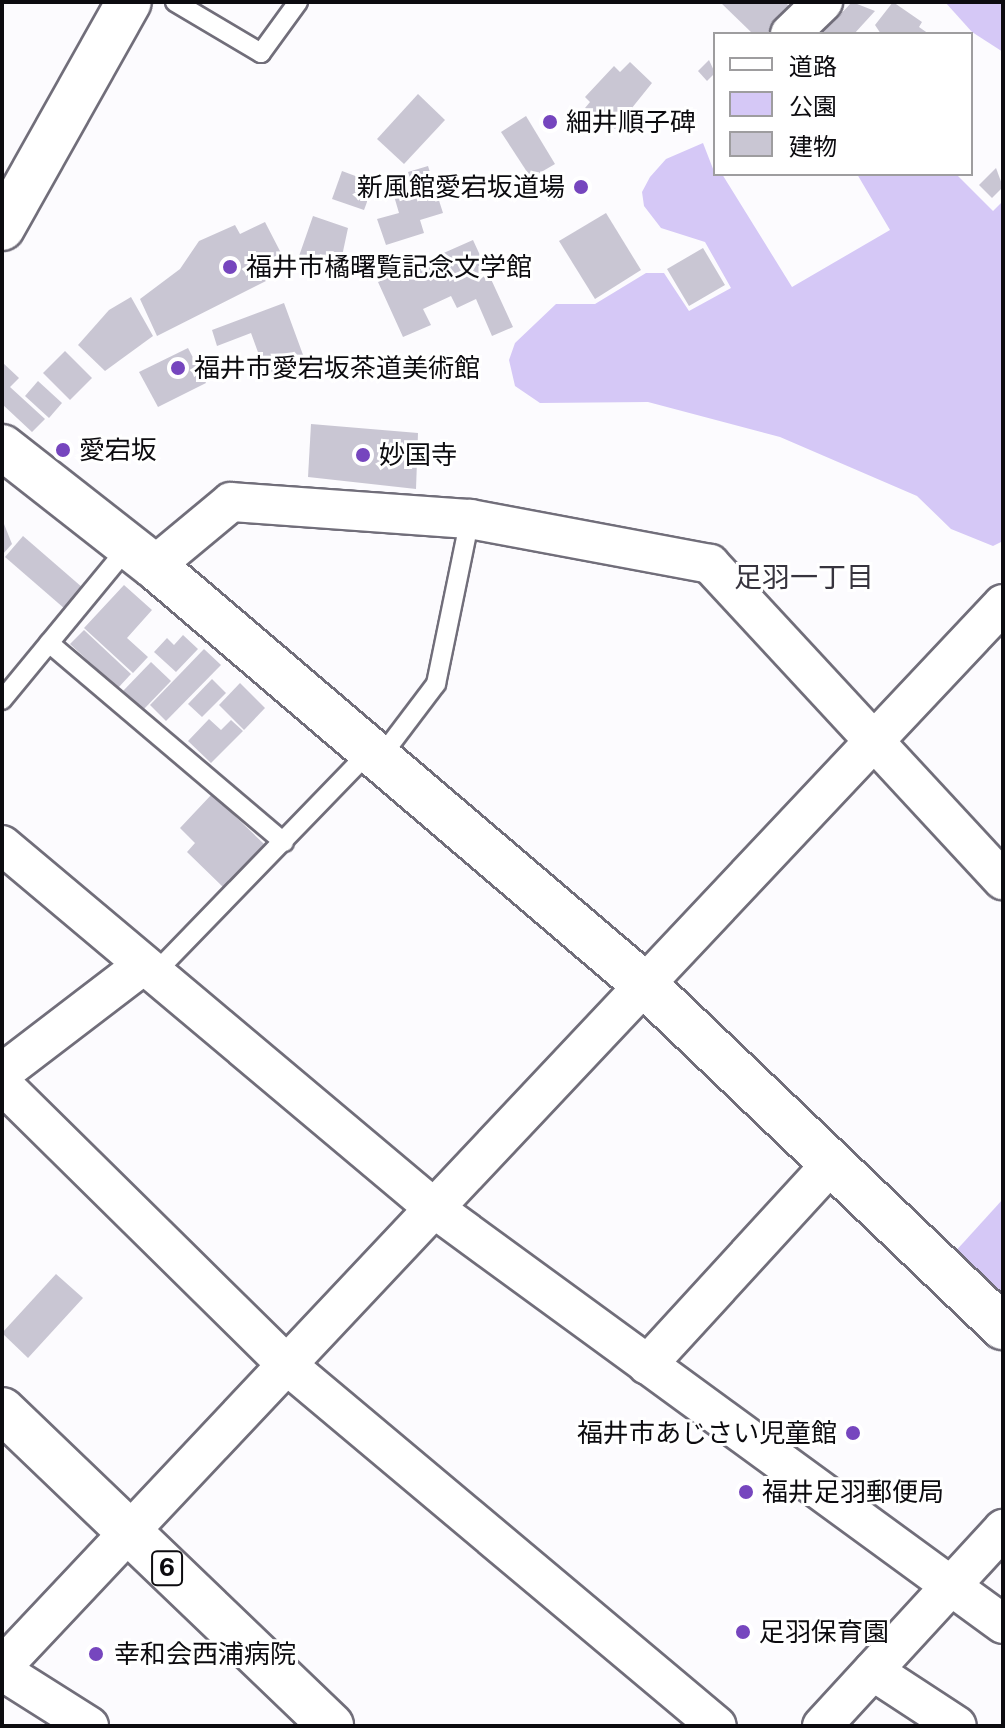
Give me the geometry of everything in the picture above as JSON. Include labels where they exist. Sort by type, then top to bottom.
[{"type":"street","points":[[2,228],[129,2]]},
{"type":"street","points":[[792,32],[823,2]]},
{"type":"street","points":[[2,447],[142,556],[646,986],[1003,1327]]},
{"type":"street","points":[[142,556],[231,502],[470,519],[710,564],[1003,880]]},
{"type":"street","points":[[89,1726],[2,1669],[128,1531],[646,986],[1003,604]]},
{"type":"street","points":[[2,845],[435,1209],[949,1588],[1003,1624]]},
{"type":"street","points":[[2,1073],[148,970]]},
{"type":"street","points":[[2,1084],[287,1365],[717,1726]]},
{"type":"street","points":[[647,1365],[832,1163]]},
{"type":"street","name":"6","points":[[2,1410],[331,1726]]},
{"type":"street","points":[[822,1726],[1003,1529]]},
{"type":"street","points":[[873,1671],[957,1726]]},
{"type":"lane","points":[[175,2],[261,53],[298,2]]},
{"type":"lane","points":[[148,970],[374,756],[436,684],[470,519]]},
{"type":"lane","points":[[2,700],[49,643],[142,556]]},
{"type":"lane","points":[[49,643],[284,842]]},
{"type":"green space","points":[[945,2],[1003,2],[1003,52],[972,32]]},
{"type":"green space","points":[[703,143],[713,176],[723,176],[792,287],[890,230],[858,176],[958,176],[993,211],[1003,201],[1003,541],[993,546],[951,529],[917,496],[780,437],[648,402],[540,403],[515,386],[509,360],[515,343],[556,304],[595,304],[646,273],[664,273],[689,311],[731,288],[705,242],[661,228],[644,206],[642,192],[666,159]]},
{"type":"green space","points":[[1003,1199],[1003,1304],[953,1254]]},
{"type":"building","points":[[720,2],[785,2],[791,8],[768,32],[751,32]]},
{"type":"building","points":[[852,2],[875,11],[856,32],[806,32],[826,10],[836,19]]},
{"type":"building","points":[[893,2],[922,22],[919,27],[926,32],[880,32],[875,25]]},
{"type":"building","points":[[709,60],[713,75],[707,81],[698,71]]},
{"type":"building","points":[[630,62],[652,83],[615,129],[585,108],[590,102],[585,97],[614,66],[620,72]]},
{"type":"building","points":[[418,94],[445,120],[404,164],[377,139]]},
{"type":"building","points":[[526,116],[555,164],[531,178],[501,132]]},
{"type":"building","points":[[428,166],[443,213],[420,220],[424,233],[386,245],[377,219],[399,213],[394,196],[414,190],[408,172]]},
{"type":"building","points":[[996,168],[1003,187],[992,198],[979,185]]},
{"type":"building","points":[[342,171],[374,183],[364,210],[332,199]]},
{"type":"building","points":[[606,213],[641,270],[595,299],[559,241]]},
{"type":"building","points":[[313,216],[348,228],[341,261],[320,254],[316,265],[298,259]]},
{"type":"building","points":[[265,222],[281,253],[272,258],[280,274],[157,336],[140,299],[180,269],[199,241],[235,225],[240,234]]},
{"type":"building","points":[[473,240],[513,327],[492,336],[476,299],[457,308],[451,296],[423,309],[431,325],[403,337],[378,282]]},
{"type":"building","points":[[703,248],[725,285],[689,306],[667,269]]},
{"type":"building","points":[[131,297],[153,336],[105,371],[78,345],[109,310]]},
{"type":"building","points":[[284,303],[306,363],[267,377],[251,333],[217,346],[212,330]]},
{"type":"building","points":[[188,348],[206,383],[158,407],[139,372]]},
{"type":"building","points":[[65,351],[92,378],[70,400],[43,373]]},
{"type":"building","points":[[2,362],[19,378],[10,387],[45,419],[32,432],[2,404]]},
{"type":"building","points":[[38,381],[62,403],[49,418],[25,396]]},
{"type":"building","name":"妙国寺","points":[[311,424],[418,433],[416,489],[308,477]]},
{"type":"building","points":[[2,519],[12,544],[2,555]]},
{"type":"building","points":[[23,536],[83,588],[65,609],[5,557]]},
{"type":"building","points":[[124,585],[152,610],[127,638],[148,657],[133,673],[84,628]]},
{"type":"building","points":[[84,630],[131,674],[118,688],[70,644]]},
{"type":"building","points":[[183,635],[198,649],[176,672],[154,652],[167,638],[174,645]]},
{"type":"building","points":[[204,649],[221,665],[166,721],[150,705]]},
{"type":"building","points":[[151,662],[171,681],[143,710],[123,691]]},
{"type":"building","points":[[212,679],[226,693],[202,717],[188,704]]},
{"type":"building","points":[[240,683],[265,708],[244,730],[219,705]]},
{"type":"building","points":[[209,719],[221,730],[231,720],[243,731],[211,763],[188,741]]},
{"type":"building","points":[[212,794],[264,844],[223,887],[187,852],[195,843],[180,828]]},
{"type":"building","points":[[56,1274],[83,1298],[28,1358],[2,1333]]},
{"type":"place","name":"細井順子碑","points":[[550,122]]},
{"type":"place","name":"新風館愛宕坂道場","points":[[581,187]]},
{"type":"place","name":"福井市橘曙覧記念文学館","points":[[230,267]]},
{"type":"place","name":"福井市愛宕坂茶道美術館","points":[[178,368]]},
{"type":"place","name":"愛宕坂","points":[[63,450]]},
{"type":"place","name":"妙国寺","points":[[363,455]]},
{"type":"place","name":"福井市あじさい児童館","points":[[853,1433]]},
{"type":"place","name":"福井足羽郵便局","points":[[746,1492]]},
{"type":"place","name":"足羽保育園","points":[[743,1632]]},
{"type":"place","name":"幸和会西浦病院","points":[[96,1654]]},
{"type":"district","name":"足羽一丁目","points":[[804,577]]}]
